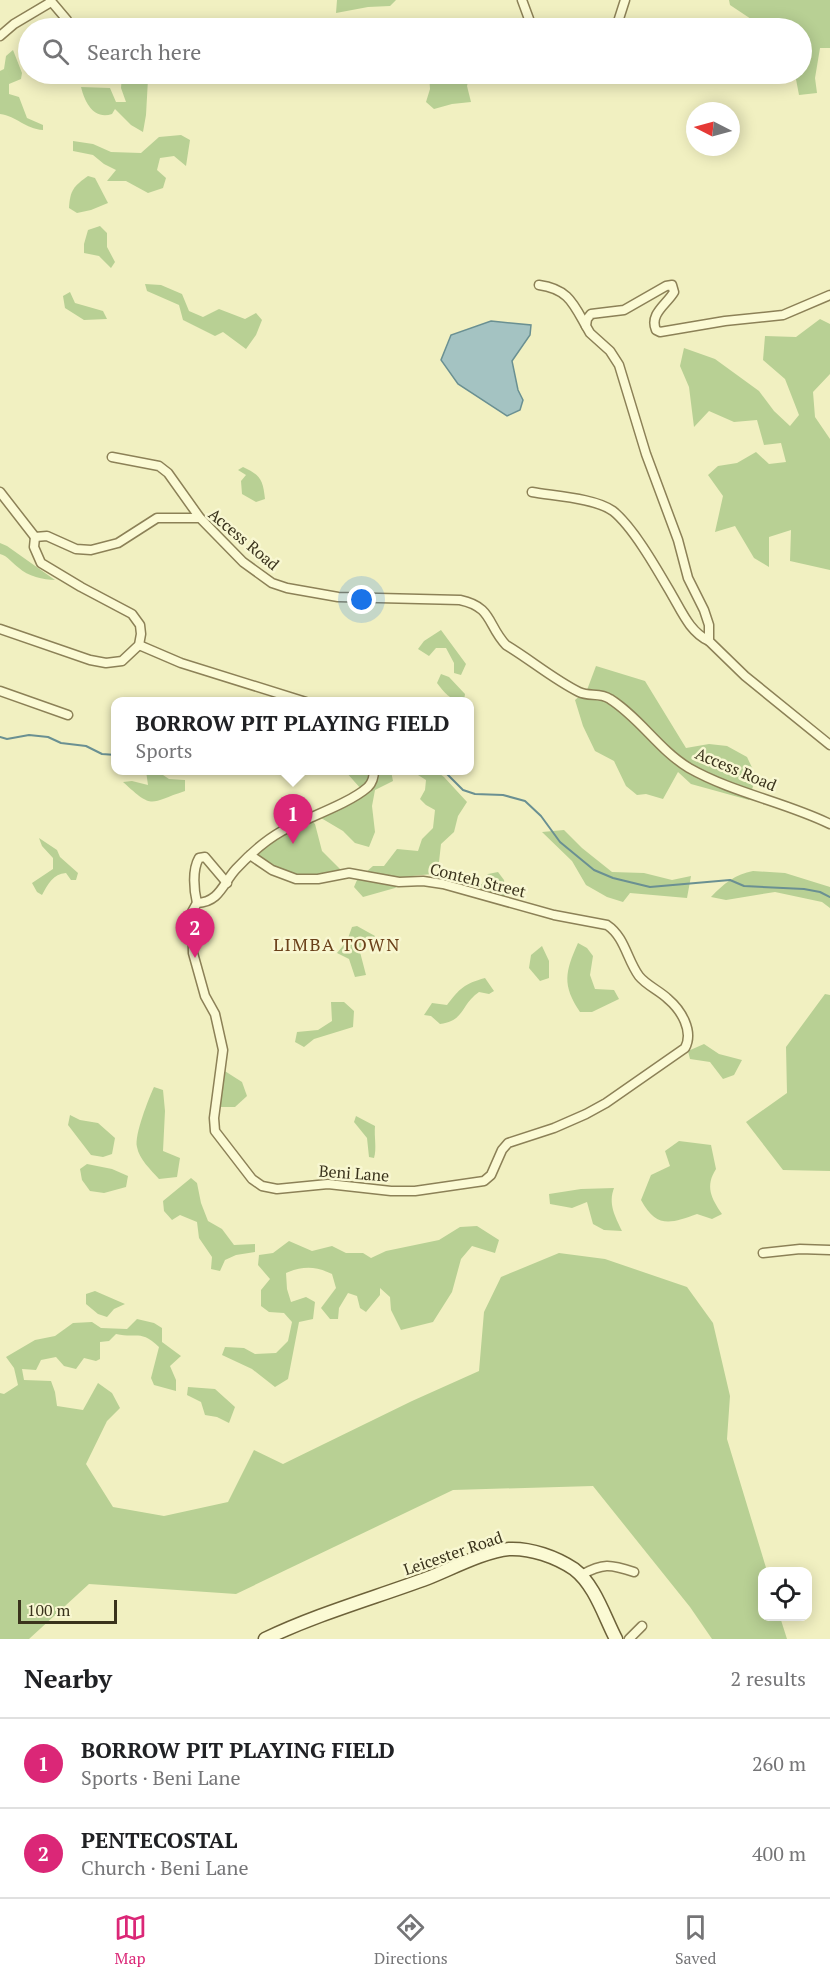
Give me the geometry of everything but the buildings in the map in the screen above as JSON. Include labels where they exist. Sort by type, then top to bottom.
[{"type":"street","points":[[522,0],[528,18]]},
{"type":"street","points":[[619,18],[625,0]]},
{"type":"street","points":[[23,18],[50,1],[65,18]]},
{"type":"street","points":[[0,36],[18,21]]},
{"type":"street","points":[[539,285],[553,286],[566,295],[574,304],[590,333],[610,351],[619,364],[646,454],[678,540],[688,578],[709,625],[709,641]]},
{"type":"street","points":[[586,327],[587,319],[591,314],[624,310],[666,286],[672,285],[674,292],[657,312],[654,320],[656,330],[660,332],[725,321],[783,315],[830,295]]},
{"type":"street","points":[[112,457],[159,466],[168,473],[200,518]]},
{"type":"street","points":[[0,492],[35,537],[34,547],[41,563],[132,614],[140,625],[141,634],[138,645],[123,661],[106,663],[90,660],[0,629]]},
{"type":"street","points":[[532,492],[595,503],[614,512],[655,566],[693,630],[709,641],[745,676],[830,746]]},
{"type":"street","name":"Access Road","points":[[35,537],[46,536],[76,549],[91,550],[118,543],[157,518],[200,518],[243,562],[265,579],[279,585],[338,597],[460,600],[478,606],[488,614],[500,639],[506,645],[564,684],[585,694],[608,697],[689,767],[830,824]]},
{"type":"street","points":[[138,645],[181,663],[290,697]]},
{"type":"street","points":[[0,691],[68,715]]},
{"type":"street","points":[[197,903],[208,902],[218,896],[235,870],[280,832],[356,795],[373,781],[374,775]]},
{"type":"street","name":"Conteh Street","points":[[250,855],[272,870],[296,879],[318,879],[349,873],[399,882],[423,881],[443,884],[554,915],[607,925],[624,945],[639,977],[669,1000],[681,1016],[689,1032],[685,1048],[606,1103],[586,1114],[554,1128],[508,1143],[502,1150],[491,1175],[478,1183]]},
{"type":"street","name":"Beni Lane","points":[[227,883],[205,857],[199,858],[196,863],[195,878],[197,903],[192,912],[193,953],[205,996],[215,1014],[223,1046],[213,1124],[215,1131],[252,1179],[262,1186],[277,1189],[328,1184],[391,1191],[415,1191],[478,1183]]},
{"type":"street","points":[[763,1253],[800,1249],[830,1250]]},
{"type":"street","name":"Leicester Road","points":[[265,1639],[502,1550],[521,1550],[543,1555],[565,1564],[581,1575],[596,1598],[615,1639]]},
{"type":"street","points":[[581,1575],[602,1566],[620,1567],[634,1572]]},
{"type":"street","points":[[629,1639],[642,1626]]},
{"type":"green space","points":[[337,0],[396,0],[390,6],[368,7],[336,13]]},
{"type":"green space","points":[[729,0],[830,0],[830,48],[820,48],[815,78],[817,93],[799,95],[797,84],[812,84],[812,18],[750,18],[730,5]]},
{"type":"green space","points":[[13,50],[18,63],[18,80],[9,84],[9,94],[19,97],[27,118],[43,125],[43,130],[0,114],[0,71],[4,69],[6,56]]},
{"type":"green space","points":[[121,84],[148,84],[143,132],[131,125],[115,109],[112,114],[106,115],[95,112],[88,104],[81,87],[110,88],[116,102],[126,102]]},
{"type":"green space","points":[[430,84],[468,84],[471,102],[434,109],[426,102]]},
{"type":"green space","points":[[181,135],[190,140],[186,166],[174,156],[160,158],[157,170],[166,178],[163,188],[148,193],[126,181],[107,181],[116,170],[93,155],[73,151],[73,141],[93,144],[111,152],[141,153],[159,137]]},
{"type":"green space","points":[[88,176],[95,178],[108,203],[77,213],[69,208],[70,197],[76,186]]},
{"type":"green space","points":[[100,226],[107,233],[107,247],[115,262],[111,268],[99,256],[84,253],[88,230]]},
{"type":"green space","points":[[145,284],[161,285],[182,294],[189,311],[203,317],[219,309],[245,319],[256,313],[262,320],[256,335],[246,349],[223,332],[215,336],[183,320],[179,305],[147,291]]},
{"type":"green space","points":[[70,292],[75,303],[103,311],[107,319],[84,320],[65,308],[63,296]]},
{"type":"green space","points":[[820,319],[830,324],[830,374],[813,392],[815,417],[830,439],[830,570],[790,561],[791,530],[769,537],[769,567],[754,558],[735,526],[715,532],[723,496],[708,475],[718,466],[737,463],[756,452],[769,464],[786,462],[781,443],[764,445],[757,420],[734,422],[709,411],[694,427],[689,387],[680,366],[684,348],[715,359],[759,391],[774,411],[790,426],[799,415],[785,379],[763,360],[765,336],[796,337]]},
{"type":"green space","points":[[243,467],[260,478],[265,499],[256,502],[242,494],[241,481],[246,475],[238,470]]},
{"type":"green space","points":[[0,543],[55,580],[36,577],[22,571],[0,554]]},
{"type":"green space","points":[[441,630],[466,664],[461,675],[454,673],[454,663],[446,648],[436,648],[429,656],[418,649],[424,641]]},
{"type":"green space","points":[[596,666],[645,681],[686,748],[709,744],[727,746],[747,757],[756,776],[749,800],[691,784],[678,772],[663,799],[646,794],[637,795],[626,786],[614,761],[595,751],[583,726],[575,700],[587,690]]},
{"type":"green space","points":[[441,674],[449,677],[465,694],[465,697],[448,696],[437,683]]},
{"type":"green space","points":[[147,775],[163,775],[169,779],[185,780],[185,791],[152,802],[141,797],[123,782],[132,781],[148,785]]},
{"type":"green space","points":[[349,775],[392,775],[393,781],[375,790],[372,806],[375,832],[369,847],[355,843],[343,831],[316,815],[362,790]]},
{"type":"green space","points":[[418,775],[441,775],[467,802],[458,816],[454,832],[441,844],[439,862],[432,874],[412,876],[395,888],[363,897],[354,887],[357,880],[373,866],[384,866],[397,849],[418,851],[422,839],[433,828],[435,810],[420,799],[425,790],[426,780]]},
{"type":"green space","points":[[309,818],[315,824],[322,851],[341,870],[341,875],[296,879],[250,855]]},
{"type":"green space","points":[[564,830],[612,872],[644,873],[672,880],[691,876],[687,898],[630,893],[623,902],[607,897],[586,885],[572,861],[542,832]]},
{"type":"green space","points":[[39,838],[57,850],[60,857],[78,873],[76,880],[71,880],[66,873],[58,875],[49,883],[42,895],[37,892],[32,883],[53,869],[53,858],[42,846]]},
{"type":"green space","points":[[753,871],[785,873],[830,887],[830,908],[822,902],[775,892],[726,900],[711,897],[730,880]]},
{"type":"green space","points":[[498,872],[504,880],[506,898],[471,891],[482,884],[488,874]]},
{"type":"green space","points":[[357,926],[375,936],[360,952],[366,975],[355,977],[349,959],[337,953],[347,941],[352,927]]},
{"type":"green space","points":[[578,943],[587,948],[593,956],[590,975],[595,989],[614,990],[619,999],[592,1012],[580,1012],[568,986],[568,970]]},
{"type":"green space","points":[[542,946],[549,961],[549,978],[540,981],[529,968],[531,955]]},
{"type":"green space","points":[[485,978],[494,991],[489,994],[479,992],[459,1016],[440,1024],[431,1016],[424,1015],[432,1003],[447,1005],[463,987]]},
{"type":"green space","points":[[825,994],[830,995],[830,1171],[783,1170],[746,1122],[787,1093],[786,1047]]},
{"type":"green space","points":[[331,1002],[344,1002],[354,1011],[353,1027],[314,1039],[304,1047],[295,1042],[297,1032],[318,1030],[332,1021]]},
{"type":"green space","points":[[704,1044],[719,1054],[742,1060],[734,1075],[723,1079],[710,1062],[690,1059],[688,1051]]},
{"type":"green space","points":[[220,1068],[242,1082],[247,1096],[235,1107],[217,1107]]},
{"type":"green space","points":[[154,1087],[163,1090],[165,1111],[163,1151],[180,1158],[177,1177],[159,1179],[138,1151],[140,1126]]},
{"type":"green space","points":[[70,1115],[80,1120],[98,1123],[115,1138],[112,1154],[103,1157],[91,1155],[68,1125]]},
{"type":"green space","points":[[356,1116],[375,1126],[374,1158],[369,1157],[367,1138],[354,1122]]},
{"type":"green space","points":[[679,1141],[711,1145],[716,1169],[710,1186],[715,1203],[722,1214],[712,1219],[697,1214],[679,1220],[665,1221],[652,1215],[641,1200],[651,1175],[670,1166],[665,1151]]},
{"type":"green space","points":[[87,1164],[112,1169],[128,1176],[126,1187],[104,1193],[90,1191],[82,1180],[80,1169]]},
{"type":"green space","points":[[191,1178],[197,1183],[208,1221],[222,1229],[234,1245],[255,1244],[255,1252],[236,1255],[225,1260],[220,1271],[211,1269],[212,1257],[199,1238],[197,1222],[180,1215],[172,1220],[164,1211],[163,1201]]},
{"type":"green space","points":[[614,1188],[612,1205],[622,1231],[604,1230],[593,1224],[587,1202],[572,1208],[550,1204],[549,1194],[581,1189]]},
{"type":"green space","points":[[477,1226],[499,1240],[495,1253],[472,1246],[461,1259],[452,1292],[433,1322],[401,1330],[391,1310],[390,1297],[380,1288],[380,1295],[366,1312],[360,1308],[357,1296],[348,1293],[339,1308],[338,1319],[330,1319],[321,1308],[336,1288],[332,1274],[320,1269],[304,1268],[286,1273],[291,1302],[306,1297],[315,1302],[313,1319],[299,1322],[288,1379],[275,1387],[252,1369],[222,1355],[225,1347],[244,1348],[255,1354],[276,1353],[288,1341],[292,1322],[284,1313],[269,1312],[261,1306],[261,1290],[270,1279],[258,1265],[259,1255],[273,1253],[289,1241],[312,1251],[332,1246],[346,1253],[363,1253],[371,1258],[386,1251],[439,1240],[460,1227]]},
{"type":"green space","points":[[559,1253],[605,1259],[687,1287],[713,1323],[730,1396],[727,1439],[766,1567],[758,1567],[758,1621],[781,1621],[787,1639],[712,1639],[690,1607],[593,1486],[453,1490],[236,1594],[89,1584],[29,1639],[0,1639],[0,1393],[4,1394],[18,1385],[14,1368],[6,1357],[35,1340],[55,1336],[73,1323],[92,1322],[101,1328],[127,1329],[137,1319],[154,1323],[162,1328],[162,1342],[181,1356],[170,1366],[176,1380],[176,1391],[154,1385],[151,1378],[159,1347],[143,1336],[116,1334],[109,1341],[100,1342],[100,1359],[96,1361],[84,1358],[76,1369],[64,1366],[56,1357],[41,1360],[36,1370],[22,1369],[24,1380],[51,1381],[57,1406],[83,1410],[98,1383],[112,1393],[120,1408],[107,1421],[86,1464],[113,1507],[164,1516],[228,1502],[254,1450],[283,1464],[479,1371],[484,1312],[501,1277]]},
{"type":"green space","points":[[95,1291],[125,1304],[114,1309],[107,1317],[98,1314],[86,1304],[86,1294]]},
{"type":"green space","points":[[188,1387],[215,1389],[235,1407],[229,1423],[217,1417],[205,1415],[201,1402],[187,1395]]},
{"type":"water","points":[[491,321],[531,325],[530,335],[512,361],[518,390],[523,400],[520,410],[507,416],[458,384],[441,360],[451,335]]},
{"type":"waterway","points":[[0,737],[7,739],[29,735],[48,737],[61,743],[86,746],[102,754],[111,755]]},
{"type":"waterway","points":[[448,775],[463,790],[475,794],[503,795],[525,801],[541,816],[560,842],[594,870],[613,878],[650,887],[730,880],[744,886],[804,889],[820,892],[830,897]]},
{"type":"place","name":"BORROW PIT PLAYING FIELD","points":[[293,844]]},
{"type":"place","name":"PENTECOSTAL","points":[[195,958]]},
{"type":"district","name":"LIMBA TOWN","points":[[337,944]]}]
